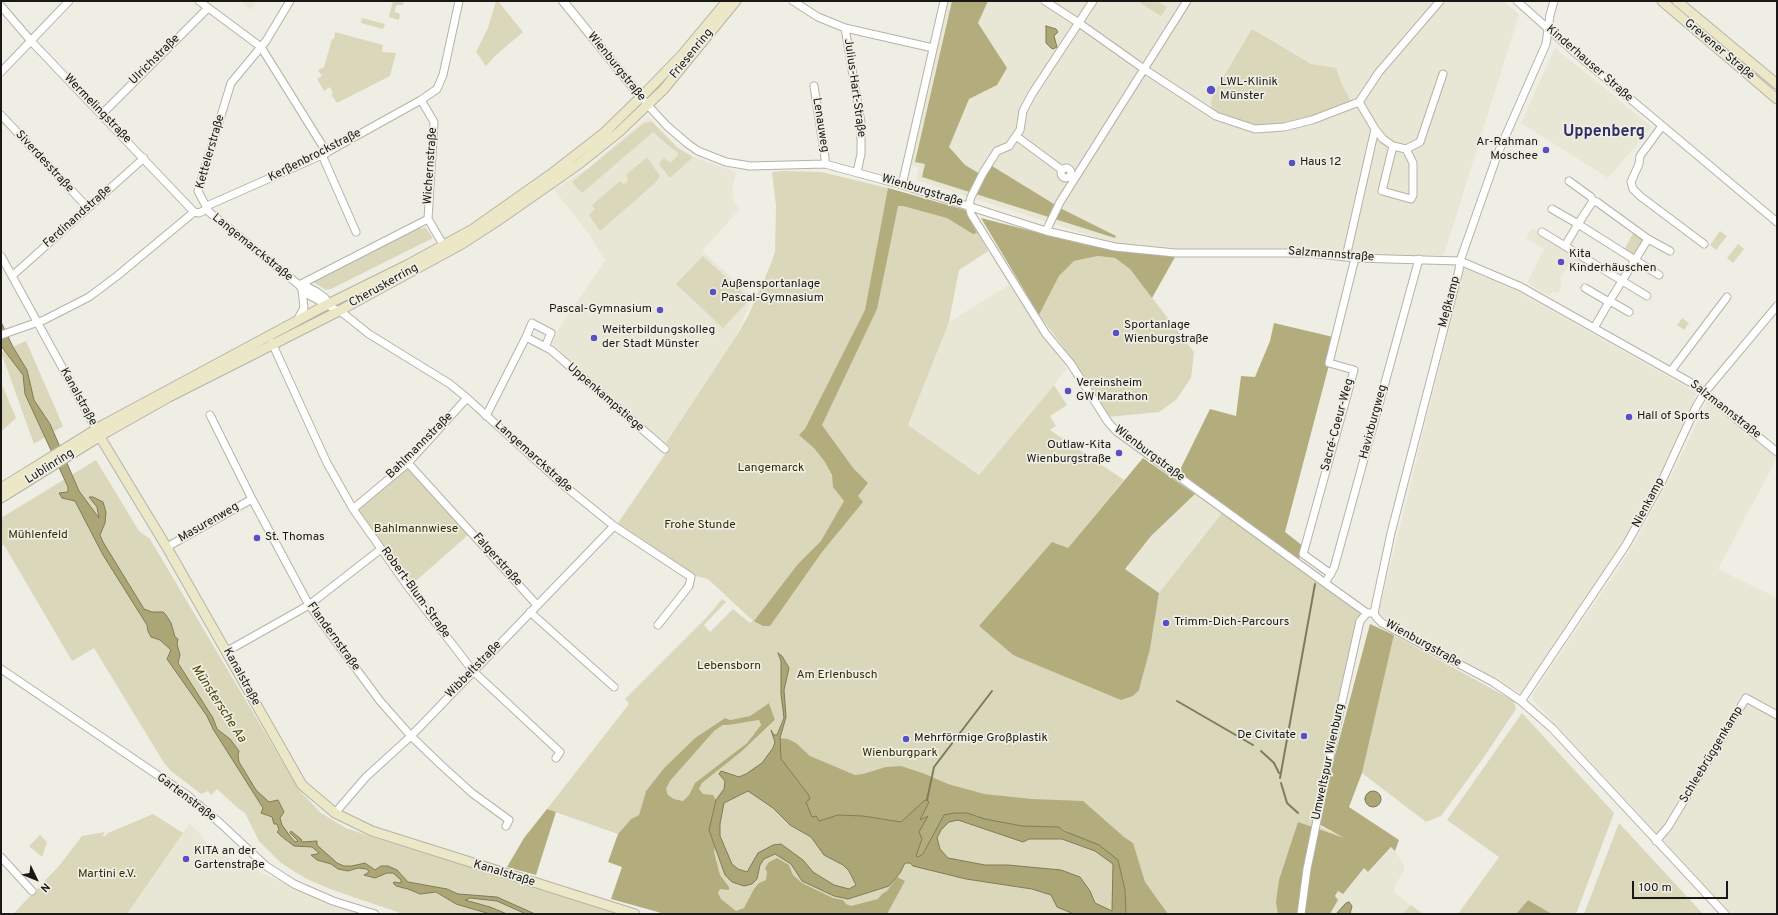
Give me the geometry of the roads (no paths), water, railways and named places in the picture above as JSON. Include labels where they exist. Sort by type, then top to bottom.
[{"type":"main road","name":"Friesenring","points":[[641,97],[681,56],[727,1]]},
{"type":"main road","name":"Friesenring","points":[[648,106],[664,89],[736,1]]},
{"type":"main road","name":"Grevener Straße","points":[[1662,1],[1777,99]]},
{"type":"main road","name":"Grevener Straße","points":[[1677,1],[1777,84]]},
{"type":"main road","name":"Cheruskerring","points":[[98,432],[328,304],[444,246],[473,229],[551,174],[605,132],[641,97]]},
{"type":"main road","name":"Cheruskerring","points":[[98,432],[339,311],[478,235],[585,159],[619,132],[648,106]]},
{"type":"main road","name":"Lublinring","points":[[1,488],[46,465],[98,432]]},
{"type":"main road","name":"Kanalstraße","points":[[98,432],[167,547],[302,785],[335,813],[359,826],[394,839],[635,914]]},
{"type":"main road","name":"Lublinring","points":[[1,498],[46,465]]},
{"type":"street","points":[[1,72],[69,1]]},
{"type":"street","points":[[199,1],[261,47],[324,154],[356,232]]},
{"type":"street","name":"Kettelerstraße","points":[[207,209],[198,191],[231,83],[261,47],[290,1]]},
{"type":"street","points":[[421,100],[437,89],[442,78],[459,1]]},
{"type":"street","name":"Wienburgstraße","points":[[563,1],[648,106],[688,144],[698,151],[726,162],[750,166],[825,164],[969,205],[971,214],[1046,334],[1074,367],[1108,422],[1116,431],[1325,583],[1371,613],[1382,623],[1493,682],[1521,701],[1552,728],[1656,841],[1726,914]]},
{"type":"street","points":[[793,1],[818,17],[845,28],[934,48]]},
{"type":"street","points":[[902,185],[944,1]]},
{"type":"street","points":[[1045,1],[1216,116],[1255,129],[1284,127],[1312,120],[1359,102],[1379,72],[1440,1]]},
{"type":"street","points":[[969,205],[971,197],[983,173],[997,151],[1009,146],[1020,130],[1023,111],[1026,105],[1093,1]]},
{"type":"street","points":[[1046,231],[1072,178],[1144,69],[1186,1]]},
{"type":"street","name":"Kinderhauser Straße","points":[[1516,1],[1777,222]]},
{"type":"street","name":"Meßkamp","points":[[1371,613],[1459,270],[1460,261],[1498,152],[1546,44],[1550,15],[1554,1]]},
{"type":"street","name":"Wermelingstraße","points":[[1,6],[31,41],[194,212]]},
{"type":"street","name":"Ulrichstraße","points":[[102,114],[208,8]]},
{"type":"street","name":"Julius-Hart-Straße","points":[[845,28],[861,123],[861,154],[857,172]]},
{"type":"street","points":[[1359,102],[1375,129],[1383,139],[1393,146],[1406,149],[1420,142],[1443,74]]},
{"type":"street","name":"Lenauweg","points":[[814,86],[825,164]]},
{"type":"street","name":"Kerßenbrockstraße","points":[[207,209],[209,205],[324,154],[421,100]]},
{"type":"street","name":"Wichernstraße","points":[[421,100],[434,122],[428,218],[444,246]]},
{"type":"street","name":"Siverdesstraße","points":[[1,115],[88,208]]},
{"type":"street","points":[[1662,126],[1640,156],[1639,164],[1631,182],[1633,189],[1640,196],[1704,244]]},
{"type":"street","points":[[1346,257],[1375,129]]},
{"type":"street","points":[[1016,136],[1062,170],[1064,168],[1069,169],[1072,178]]},
{"type":"street","points":[[1393,146],[1382,191],[1409,199],[1412,198],[1413,195],[1414,167],[1406,149]]},
{"type":"street","name":"Ferdinandstraße","points":[[12,276],[144,158]]},
{"type":"street","points":[[1570,181],[1591,197],[1593,201],[1597,202],[1648,239],[1670,251]]},
{"type":"street","points":[[1565,246],[1593,201]]},
{"type":"street","name":"Salzmannstraße","points":[[969,205],[1046,231],[1115,247],[1175,253],[1308,252],[1355,258],[1460,261],[1520,286],[1671,370],[1705,392],[1777,452]]},
{"type":"street","points":[[1,335],[36,322],[89,297],[117,276],[194,212],[199,213],[207,209]]},
{"type":"street","name":"Langemarckstraße","points":[[207,209],[211,215],[313,298],[328,304],[369,334],[450,384],[561,483],[614,526],[691,578],[689,586],[658,625]]},
{"type":"street","points":[[1552,209],[1659,275]]},
{"type":"street","points":[[300,287],[428,218]]},
{"type":"street","points":[[1542,232],[1647,296]]},
{"type":"street","points":[[1594,328],[1648,239]]},
{"type":"street","name":"Kanalstraße","points":[[1,256],[36,322],[98,432]]},
{"type":"street","name":"Sacré-Coeur-Weg","points":[[1331,574],[1303,554],[1354,370],[1329,363],[1355,258]]},
{"type":"street","name":"Havixburgweg","points":[[1325,583],[1331,574],[1419,259]]},
{"type":"street","name":"Langemarckstraße","points":[[295,322],[304,308],[300,287]]},
{"type":"street","points":[[1585,288],[1629,312]]},
{"type":"street","points":[[1671,370],[1727,297]]},
{"type":"street","name":"Nienkamp","points":[[1521,701],[1606,577],[1634,533],[1662,480],[1696,407],[1705,392],[1777,306]]},
{"type":"street","points":[[486,416],[532,323],[551,333],[545,346]]},
{"type":"street","name":"Uppenkampstiege","points":[[526,337],[545,346],[666,449]]},
{"type":"street","name":"Robert-Blum-Straße","points":[[272,344],[327,463],[354,509],[381,549],[429,615],[473,671],[560,752]]},
{"type":"street","name":"Bahlmannstraße","points":[[354,509],[408,463],[467,398]]},
{"type":"street","name":"Flandernstraße","points":[[210,414],[252,499],[309,605],[375,695],[411,736],[472,793],[509,820]]},
{"type":"street","name":"Falgerstraße","points":[[408,463],[537,605]]},
{"type":"street","name":"Masurenweg","points":[[167,547],[252,499]]},
{"type":"street","name":"Wibbeltstraße","points":[[335,813],[366,777],[411,736],[614,526]]},
{"type":"street","points":[[225,650],[231,649],[309,605],[381,549]]},
{"type":"street","points":[[530,612],[614,687]]},
{"type":"street","name":"Umweltspur Wienburg","points":[[1301,914],[1307,869],[1360,621],[1371,613]]},
{"type":"street","name":"Gartenstraße","points":[[1,669],[20,681],[61,712],[187,795],[220,823],[266,866],[294,884],[333,901],[375,914]]},
{"type":"street","name":"Schleebrüggenkamp","points":[[1656,841],[1668,827],[1746,698],[1777,715]]},
{"type":"street","points":[[1,858],[32,891]]},
{"type":"waterway","points":[[1280,778],[1315,584]]},
{"type":"waterway","points":[[927,800],[934,767],[992,691]]},
{"type":"waterway","points":[[1177,701],[1253,745]]},
{"type":"waterway","points":[[1261,751],[1274,763],[1279,773]]},
{"type":"waterway","points":[[1281,783],[1287,803],[1298,813]]},
{"type":"place","name":"LWL-Klinik Münster","points":[[1211,90]]},
{"type":"place","name":"Ar-Rahman Moschee","points":[[1546,150]]},
{"type":"place","name":"Haus 12","points":[[1292,163]]},
{"type":"place","name":"Kita Kinderhäuschen","points":[[1561,262]]},
{"type":"place","name":"Außensportanlage Pascal-Gymnasium","points":[[713,292]]},
{"type":"place","name":"Pascal-Gymnasium","points":[[660,310]]},
{"type":"place","name":"Sportanlage Wienburgstraße","points":[[1116,333]]},
{"type":"place","name":"Weiterbildungskolleg der Stadt Münster","points":[[594,338]]},
{"type":"place","name":"Vereinsheim GW Marathon","points":[[1068,391]]},
{"type":"place","name":"Hall of Sports","points":[[1629,417]]},
{"type":"place","name":"Outlaw-Kita Wienburgstraße","points":[[1119,453]]},
{"type":"place","name":"St. Thomas","points":[[257,538]]},
{"type":"place","name":"Trimm-Dich-Parcours","points":[[1166,623]]},
{"type":"place","name":"De Civitate","points":[[1304,736]]},
{"type":"place","name":"Mehrförmige Großplastik","points":[[906,739]]},
{"type":"place","name":"KITA an der Gartenstraße","points":[[186,859]]},
{"type":"district","name":"Uppenberg","points":[[1604,133]]},
{"type":"park label","name":"Langemarck","points":[[771,469]]},
{"type":"park label","name":"Frohe Stunde","points":[[700,526]]},
{"type":"park label","name":"Bahlmannwiese","points":[[416,530]]},
{"type":"park label","name":"Mühlenfeld","points":[[38,536]]},
{"type":"park label","name":"Lebensborn","points":[[729,667]]},
{"type":"park label","name":"Am Erlenbusch","points":[[837,676]]},
{"type":"park label","name":"Wienburgpark","points":[[900,754]]},
{"type":"park label","name":"Martini e.V.","points":[[107,875]]},
{"type":"water label","name":"Münstersche Aa","points":[[218,704]]}]
